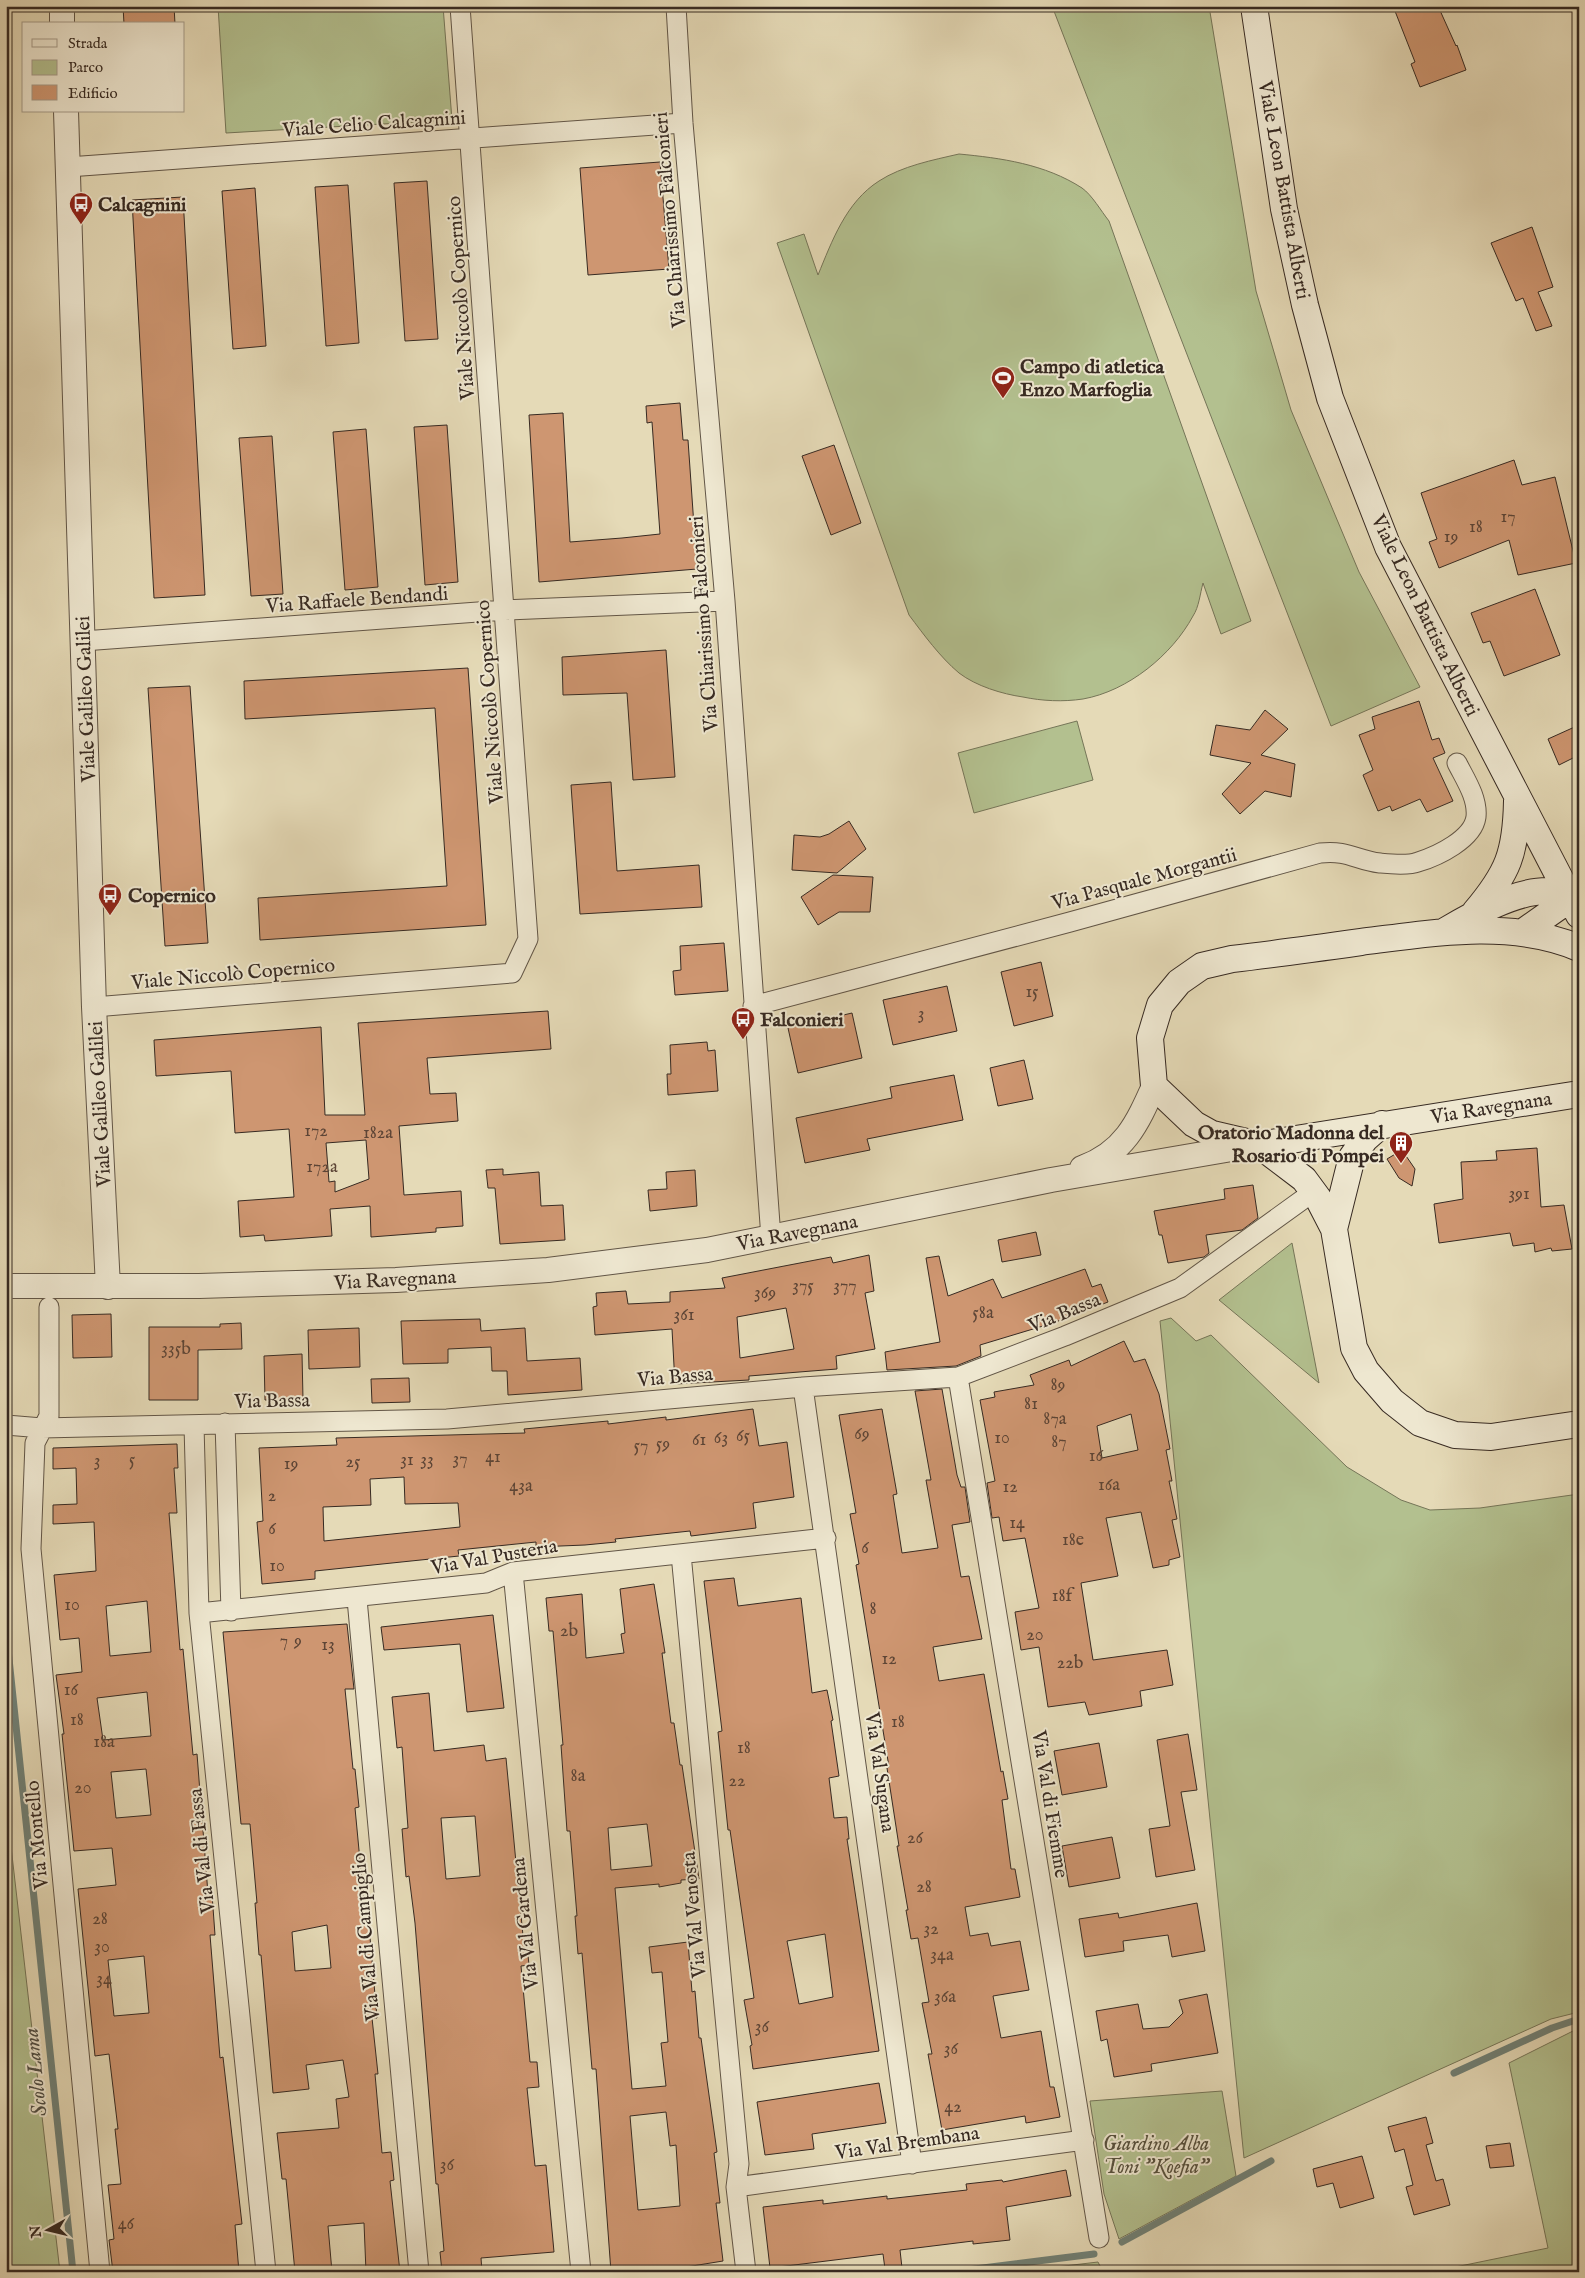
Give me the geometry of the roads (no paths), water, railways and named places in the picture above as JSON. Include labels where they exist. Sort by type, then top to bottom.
[{"type":"main road","name":"Viale Leon Battista Alberti","points":[[1254,6],[1284,209],[1305,305],[1330,398],[1388,547],[1573,905]]},
{"type":"main road","points":[[1473,914],[1493,891],[1509,861],[1517,835],[1517,798]]},
{"type":"main road","points":[[1445,932],[1473,914],[1532,893],[1549,891],[1573,905]]},
{"type":"main road","points":[[1523,932],[1557,908],[1573,905]]},
{"type":"main road","points":[[1579,948],[1563,941],[1523,932],[1445,932],[1232,959],[1202,966],[1179,982],[1160,1005],[1150,1038],[1154,1086],[1176,1109],[1212,1134],[1259,1144],[1304,1179],[1318,1198],[1334,1229],[1354,1348],[1366,1371],[1392,1401],[1420,1423],[1455,1435],[1491,1437],[1579,1424]]},
{"type":"main road","name":"Via Ravegnana","points":[[1259,1144],[1579,1094]]},
{"type":"main road","points":[[1334,1229],[1352,1157],[1365,1140],[1382,1124]]},
{"type":"street","points":[[62,6],[62,22]]},
{"type":"street","name":"Viale Niccolò Copernico","points":[[94,1007],[512,973],[528,939],[460,6]]},
{"type":"street","name":"Via Chiarissimo Falconieri","points":[[676,6],[683,123],[725,601],[771,1238]]},
{"type":"street","name":"Viale Galileo Galilei","points":[[66,112],[94,1007],[108,1288]]},
{"type":"street","name":"Viale Celio Calcagnini","points":[[68,167],[683,123]]},
{"type":"street","name":"Via Raffaele Bendandi","points":[[83,641],[505,610],[725,601]]},
{"type":"street","name":"Via Pasquale Morgantii","points":[[753,1006],[1320,853],[1347,853],[1378,863],[1417,863],[1462,841],[1473,830],[1476,815],[1472,793],[1457,763]]},
{"type":"street","points":[[1051,1180],[1090,1165],[1118,1148],[1138,1122],[1154,1086]]},
{"type":"street","name":"Via Ravegnana","points":[[6,1286],[49,1297],[108,1288],[396,1280],[548,1270],[707,1250],[1051,1180],[1259,1144]]},
{"type":"street","name":"Via Bassa","points":[[6,1425],[42,1428],[447,1419],[803,1387],[958,1377],[1065,1336],[1180,1288],[1302,1200]]},
{"type":"street","name":"Via Montello","points":[[49,1297],[49,1416],[34,1443],[31,1549],[100,2272]]},
{"type":"street","name":"Via Val di Fiemme","points":[[958,1377],[1099,2238]]},
{"type":"street","name":"Via Val Sugana","points":[[803,1387],[826,1538],[912,2164]]},
{"type":"street","points":[[226,1423],[231,1611]]},
{"type":"street","name":"Via Val di Fassa","points":[[194,1425],[199,1613],[266,2272]]},
{"type":"street","name":"Via Val Pusteria","points":[[199,1613],[357,1599],[486,1584],[513,1572],[826,1538]]},
{"type":"street","name":"Via Val Venosta","points":[[681,1554],[739,2164],[736,2187],[746,2272]]},
{"type":"street","name":"Via Val Gardena","points":[[513,1572],[580,2272]]},
{"type":"street","name":"Via Val di Campiglio","points":[[357,1599],[419,2272]]},
{"type":"street","name":"Via Val Brembana","points":[[736,2187],[1084,2140]]},
{"type":"waterway","name":"Scolo Lama","points":[[6,1630],[73,2272]]},
{"type":"waterway","points":[[1454,2073],[1552,2028],[1579,2019]]},
{"type":"waterway","points":[[1122,2242],[1271,2161]]},
{"type":"waterway","points":[[951,2272],[1094,2254]]},
{"type":"place","name":"Calcagnini","points":[[81,225]]},
{"type":"place","name":"Campo di atletica Enzo Marfoglia","points":[[1003,399]]},
{"type":"place","name":"Copernico","points":[[110,916]]},
{"type":"place","name":"Falconieri","points":[[743,1040]]},
{"type":"place","name":"Oratorio Madonna del Rosario di Pompei","points":[[1401,1164]]},
{"type":"park label","name":"Giardino Alba Toni \"Koefia\"","points":[[1156,2154]]}]
